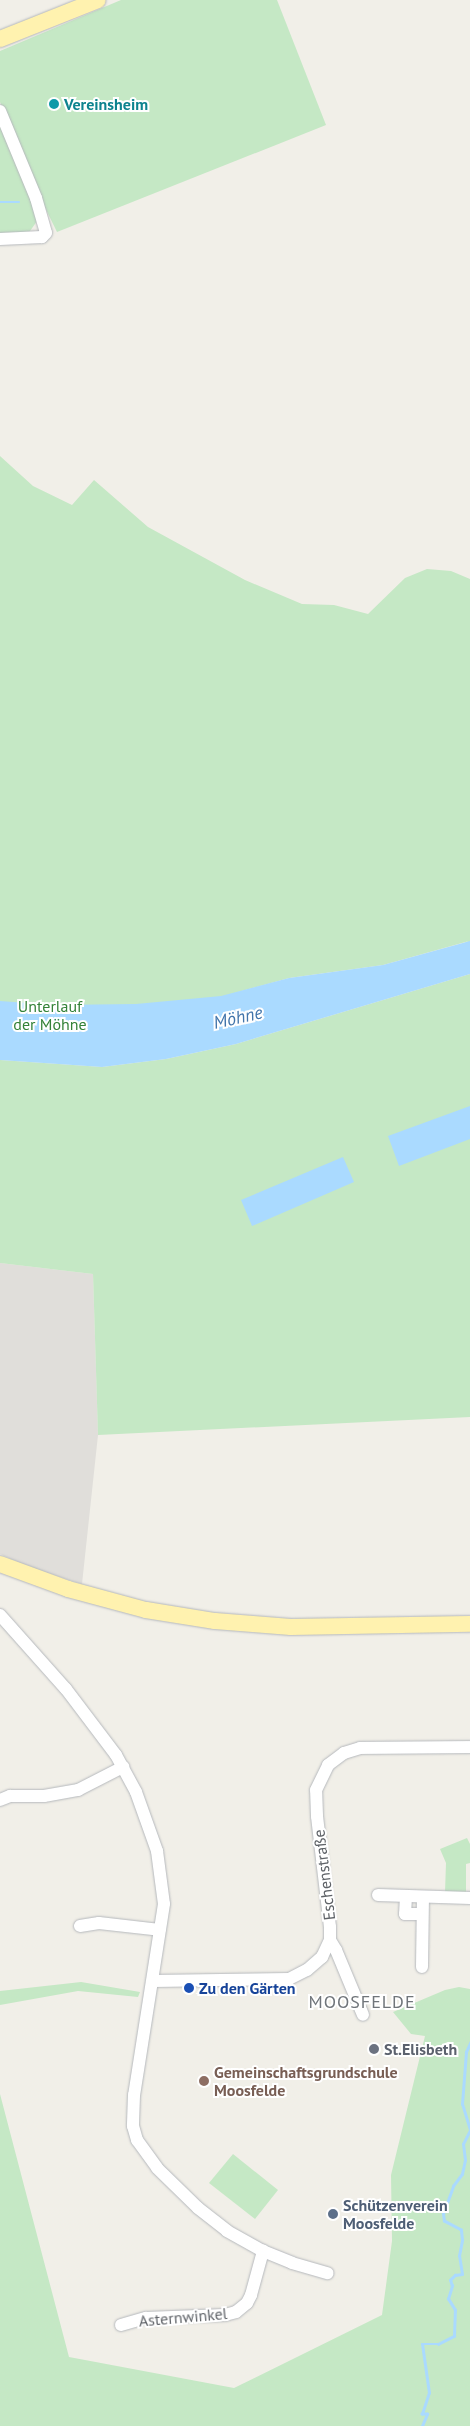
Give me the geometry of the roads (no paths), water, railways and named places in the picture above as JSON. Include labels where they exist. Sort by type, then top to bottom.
[{"type":"main road","points":[[0,39],[98,0]]},
{"type":"main road","points":[[0,1564],[68,1589],[146,1610],[215,1621],[291,1627],[470,1624]]},
{"type":"street","points":[[0,111],[36,198],[46,233],[42,237],[0,239]]},
{"type":"street","points":[[0,1615],[66,1689],[100,1731],[124,1767],[144,1809],[157,1851],[164,1904],[134,2095],[133,2119],[137,2140],[156,2168],[198,2208],[227,2231],[264,2251],[304,2267],[328,2273]]},
{"type":"street","name":"Eschenstraße","points":[[153,1980],[289,1979],[299,1975],[315,1964],[322,1957],[330,1940],[316,1790],[328,1764],[344,1753],[360,1748],[470,1747]]},
{"type":"street","points":[[0,1800],[10,1796],[44,1796],[78,1790],[124,1767]]},
{"type":"street","points":[[378,1895],[470,1898]]},
{"type":"street","points":[[406,1896],[405,1914],[422,1914]]},
{"type":"street","points":[[422,1967],[423,1897]]},
{"type":"street","points":[[80,1926],[99,1923],[160,1930]]},
{"type":"street","points":[[330,1940],[363,2015]]},
{"type":"street","name":"Asternwinkel","points":[[121,2325],[146,2318],[226,2315],[236,2312],[247,2303],[264,2251]]},
{"type":"water","name":"Unterlauf der Möhne","points":[[470,941],[470,974],[236,1044],[166,1059],[102,1067],[0,1060],[0,1001],[53,1005],[136,1004],[221,996],[289,978],[383,965]]},
{"type":"water","points":[[470,1106],[470,1139],[399,1166],[388,1136]]},
{"type":"water","points":[[343,1157],[354,1182],[252,1226],[241,1200]]},
{"type":"waterway","points":[[0,202],[19,202]]},
{"type":"waterway","points":[[422,2426],[427,2414],[422,2414],[429,2393],[422,2344],[438,2344],[454,2336],[455,2310],[448,2299],[452,2286],[450,2280],[455,2275],[462,2274],[459,2256],[462,2240],[461,2230],[444,2221],[443,2214],[453,2186],[462,2174],[465,2160],[463,2144],[470,2130],[462,2104],[466,2052],[470,2043]]},
{"type":"place","name":"Vereinsheim","points":[[54,104]]},
{"type":"place","name":"Zu den Gärten","points":[[189,1988]]},
{"type":"place","name":"St.Elisbeth","points":[[374,2049]]},
{"type":"place","name":"Gemeinschaftsgrundschule Moosfelde","points":[[204,2081]]},
{"type":"place","name":"Schützenverein Moosfelde","points":[[333,2214]]},
{"type":"district","name":"MOOSFELDE","points":[[362,2002]]},
{"type":"water label","name":"Möhne","points":[[238,1018]]}]
